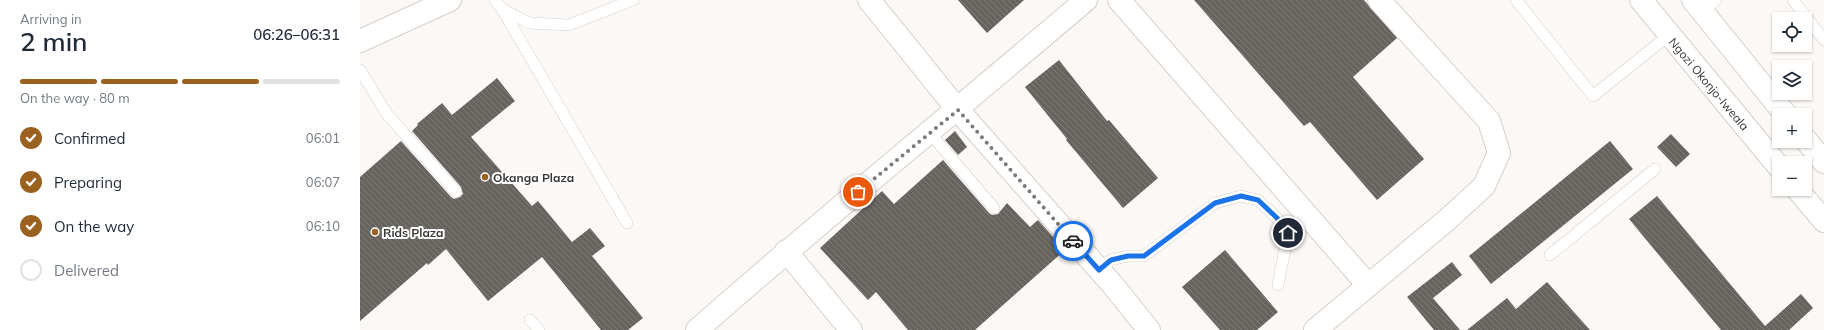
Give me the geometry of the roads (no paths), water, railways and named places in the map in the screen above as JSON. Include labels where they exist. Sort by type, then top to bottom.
[{"type":"street","points":[[360,41],[450,0]]},
{"type":"street","points":[[869,0],[958,110],[1099,270],[1149,330]]},
{"type":"street","points":[[698,330],[786,251],[929,132],[958,110],[1086,0]]},
{"type":"street","points":[[1118,0],[1368,285]]},
{"type":"street","points":[[1315,330],[1448,219],[1484,186],[1499,152],[1489,121],[1379,0]]},
{"type":"street","name":"Ngozi Okonjo-Iweala","points":[[1641,0],[1772,159]]},
{"type":"street","points":[[1704,4],[1781,108]]},
{"type":"street","points":[[1812,147],[1824,162]]},
{"type":"street","points":[[1803,196],[1824,221]]},
{"type":"street","points":[[786,251],[851,330]]},
{"type":"lane","points":[[499,4],[529,23],[569,25],[633,0]]},
{"type":"lane","points":[[1516,0],[1593,96],[1669,35]]},
{"type":"lane","points":[[1793,0],[1824,40]]},
{"type":"lane","points":[[499,4],[627,223]]},
{"type":"lane","points":[[360,70],[387,114],[456,192]]},
{"type":"lane","points":[[929,132],[994,208]]},
{"type":"lane","points":[[1550,255],[1655,169]]},
{"type":"lane","points":[[1099,270],[1111,260],[1128,256],[1144,256],[1215,203],[1241,196],[1258,200],[1277,218],[1288,233],[1278,285]]},
{"type":"lane","points":[[530,320],[539,330]]},
{"type":"place","name":"Okanga Plaza","points":[[485,177]]},
{"type":"place","name":"Rids Plaza","points":[[375,232]]}]
